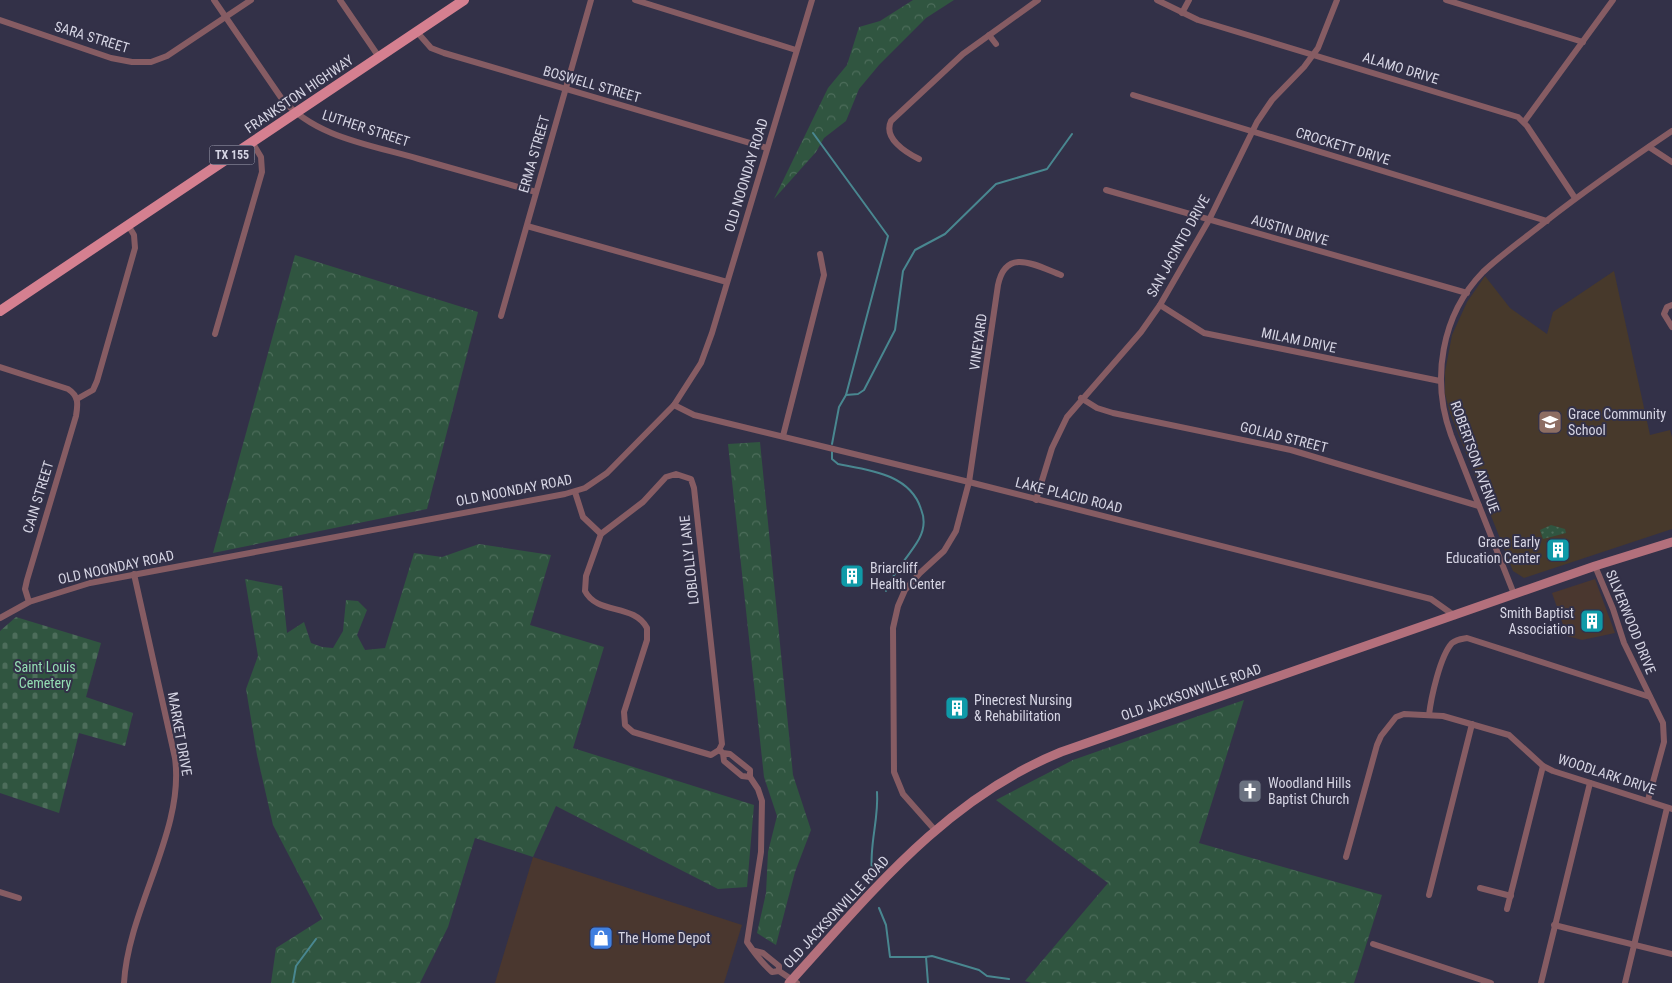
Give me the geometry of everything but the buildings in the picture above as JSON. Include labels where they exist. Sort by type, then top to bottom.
[{"type":"main road","name":"FRANKSTON HIGHWAY","points":[[0,311],[464,0]]},
{"type":"main road","name":"OLD JACKSONVILLE ROAD","points":[[793,982],[910,851],[934,829],[984,792],[1020,770],[1050,756],[1595,566],[1672,542]]},
{"type":"street","name":"LUTHER STREET","points":[[214,0],[282,99],[295,113],[318,128],[346,138],[536,192]]},
{"type":"street","name":"SARA STREET","points":[[0,20],[111,58],[132,62],[151,62],[167,56],[251,0]]},
{"type":"street","points":[[340,0],[379,57]]},
{"type":"street","name":"ERMA STREET","points":[[501,316],[591,0]]},
{"type":"street","points":[[636,0],[796,50]]},
{"type":"street","name":"OLD NOONDAY ROAD","points":[[0,618],[29,602],[68,589],[134,574],[575,492],[606,473],[674,405],[701,363],[812,0]]},
{"type":"street","points":[[918,159],[907,153],[897,144],[890,133],[890,123],[956,60],[1038,0]]},
{"type":"street","name":"ALAMO DRIVE","points":[[1157,0],[1198,20],[1514,115],[1524,122]]},
{"type":"street","points":[[1182,13],[1189,0]]},
{"type":"street","name":"SAN JACINTO DRIVE","points":[[1036,500],[1056,439],[1067,417],[1081,398],[1125,351],[1160,306],[1209,220],[1251,131],[1264,110],[1313,55],[1326,32],[1337,0]]},
{"type":"street","points":[[1446,0],[1583,42]]},
{"type":"street","points":[[1575,198],[1524,122],[1614,0]]},
{"type":"street","name":"BOSWELL STREET","points":[[416,32],[427,44],[436,50],[767,148]]},
{"type":"street","points":[[989,35],[996,44]]},
{"type":"street","name":"CROCKETT DRIVE","points":[[1132,95],[1547,221]]},
{"type":"street","name":"ROBERTSON AVENUE","points":[[1514,594],[1448,426],[1441,401],[1440,381],[1447,334],[1467,293],[1488,267],[1575,198],[1672,131]]},
{"type":"street","points":[[215,334],[262,172],[261,156],[252,142]]},
{"type":"street","points":[[1649,146],[1672,162]]},
{"type":"street","name":"AUSTIN DRIVE","points":[[1106,190],[1467,293]]},
{"type":"street","points":[[0,367],[68,389],[75,393],[77,398],[93,390],[135,248],[134,235],[128,226]]},
{"type":"street","points":[[527,226],[727,282]]},
{"type":"street","points":[[783,436],[824,275],[820,254]]},
{"type":"street","name":"VINEYARD","points":[[969,482],[998,285],[1003,269],[1007,264],[1017,262],[1061,275]]},
{"type":"street","points":[[1672,304],[1664,314],[1672,327]]},
{"type":"street","name":"MILAM DRIVE","points":[[1160,306],[1204,333],[1440,381]]},
{"type":"street","name":"CAIN STREET","points":[[29,602],[25,589],[27,580],[76,416],[77,398]]},
{"type":"street","name":"GOLIAD STREET","points":[[1081,398],[1097,408],[1113,413],[1291,450],[1479,506]]},
{"type":"street","name":"LAKE PLACID ROAD","points":[[674,405],[694,415],[969,482],[1431,599],[1455,616]]},
{"type":"street","name":"LOBLOLLY LANE","points":[[601,534],[643,502],[666,477],[683,474],[693,483],[722,744],[721,752]]},
{"type":"street","points":[[934,829],[903,794],[894,772],[893,628],[898,606],[906,590],[944,551],[954,537],[969,482]]},
{"type":"street","points":[[575,492],[583,517],[601,534],[586,576],[585,591],[594,602],[638,616],[648,631],[624,712],[625,726],[633,732],[706,754],[721,752],[730,754],[750,770],[750,777],[758,789],[762,801],[760,859],[754,901],[746,934],[747,942],[755,951],[757,959],[772,972],[779,971],[793,982]]},
{"type":"street","name":"SILVERWOOD DRIVE","points":[[1595,566],[1613,609],[1624,643],[1663,723],[1665,733],[1648,800]]},
{"type":"street","name":"MARKET DRIVE","points":[[124,983],[128,951],[169,821],[177,781],[175,758],[134,574]]},
{"type":"street","points":[[1429,716],[1431,700],[1446,654],[1452,644],[1459,639],[1467,638],[1650,697]]},
{"type":"street","name":"WOODLARK DRIVE","points":[[1346,857],[1381,736],[1396,717],[1404,714],[1444,716],[1509,735],[1543,766],[1590,783],[1648,800],[1669,809]]},
{"type":"street","points":[[1430,895],[1472,724]]},
{"type":"street","points":[[721,752],[724,761],[742,776],[750,777]]},
{"type":"street","points":[[1507,909],[1543,766]]},
{"type":"street","points":[[1540,983],[1590,783]]},
{"type":"street","points":[[1625,983],[1669,809]]},
{"type":"street","points":[[1480,888],[1510,896]]},
{"type":"street","points":[[0,892],[19,898]]},
{"type":"street","points":[[1554,925],[1672,954]]},
{"type":"street","points":[[1373,944],[1491,983]]},
{"type":"shaded area","name":"Grace Community School","points":[[1614,271],[1650,435],[1670,430],[1672,437],[1672,529],[1524,578],[1513,571],[1450,413],[1445,394],[1445,372],[1452,335],[1467,302],[1485,276],[1510,308],[1547,334],[1553,312]]},
{"type":"shaded area","points":[[1595,579],[1615,633],[1582,640],[1567,636],[1552,593]]},
{"type":"shaded area","points":[[533,857],[742,925],[724,983],[495,983]]},
{"type":"green space","points":[[913,0],[954,0],[926,18],[879,65],[859,89],[846,121],[824,138],[816,152],[774,199],[828,88],[847,65],[859,27],[880,21]]},
{"type":"green space","points":[[295,255],[478,312],[427,509],[213,553]]},
{"type":"green space","points":[[760,442],[793,775],[811,830],[795,872],[776,945],[757,933],[766,893],[768,852],[777,816],[764,777],[728,444]]},
{"type":"green space","points":[[1551,525],[1565,529],[1566,533],[1543,539],[1540,530]]},
{"type":"green space","points":[[479,544],[551,555],[530,625],[604,647],[573,748],[754,805],[747,887],[718,889],[556,806],[533,857],[475,838],[448,927],[420,983],[271,983],[276,948],[322,919],[273,825],[257,755],[246,689],[258,656],[245,579],[282,586],[287,633],[304,622],[311,643],[322,647],[333,648],[343,631],[346,600],[358,601],[367,610],[357,635],[365,650],[385,648],[414,553],[442,557]]},
{"type":"green space","name":"Saint Louis Cemetery","points":[[16,617],[101,643],[86,697],[133,713],[125,746],[79,733],[59,813],[0,793],[0,631]]},
{"type":"green space","points":[[1244,700],[1199,843],[1382,895],[1354,983],[1031,983],[1025,981],[1108,883],[996,800],[1073,760]]},
{"type":"waterway","points":[[813,133],[888,236],[846,395],[839,407],[832,444]]},
{"type":"waterway","points":[[846,395],[858,394],[864,390],[895,330],[903,271],[915,250],[945,234],[996,184],[1047,169],[1072,134]]},
{"type":"waterway","points":[[832,452],[832,459],[838,464],[875,472],[898,481],[916,497],[921,509],[923,521],[921,536],[893,577],[886,591]]},
{"type":"waterway","points":[[872,871],[871,861],[877,812],[877,792]]},
{"type":"waterway","points":[[879,908],[886,925],[890,957],[926,957],[928,983]]},
{"type":"waterway","points":[[293,983],[296,966],[316,939]]},
{"type":"waterway","points":[[926,957],[932,956],[979,970],[987,976],[1009,979]]},
{"type":"place","name":"Grace Community School","points":[[1550,422]]},
{"type":"place","name":"Grace Early Education Center","points":[[1558,550]]},
{"type":"place","name":"Briarcliff Health Center","points":[[852,576]]},
{"type":"place","name":"Smith Baptist Association","points":[[1592,621]]},
{"type":"place","name":"Pinecrest Nursing & Rehabilitation","points":[[957,708]]},
{"type":"place","name":"Woodland Hills Baptist Church","points":[[1250,791]]},
{"type":"place","name":"The Home Depot","points":[[601,938]]}]
